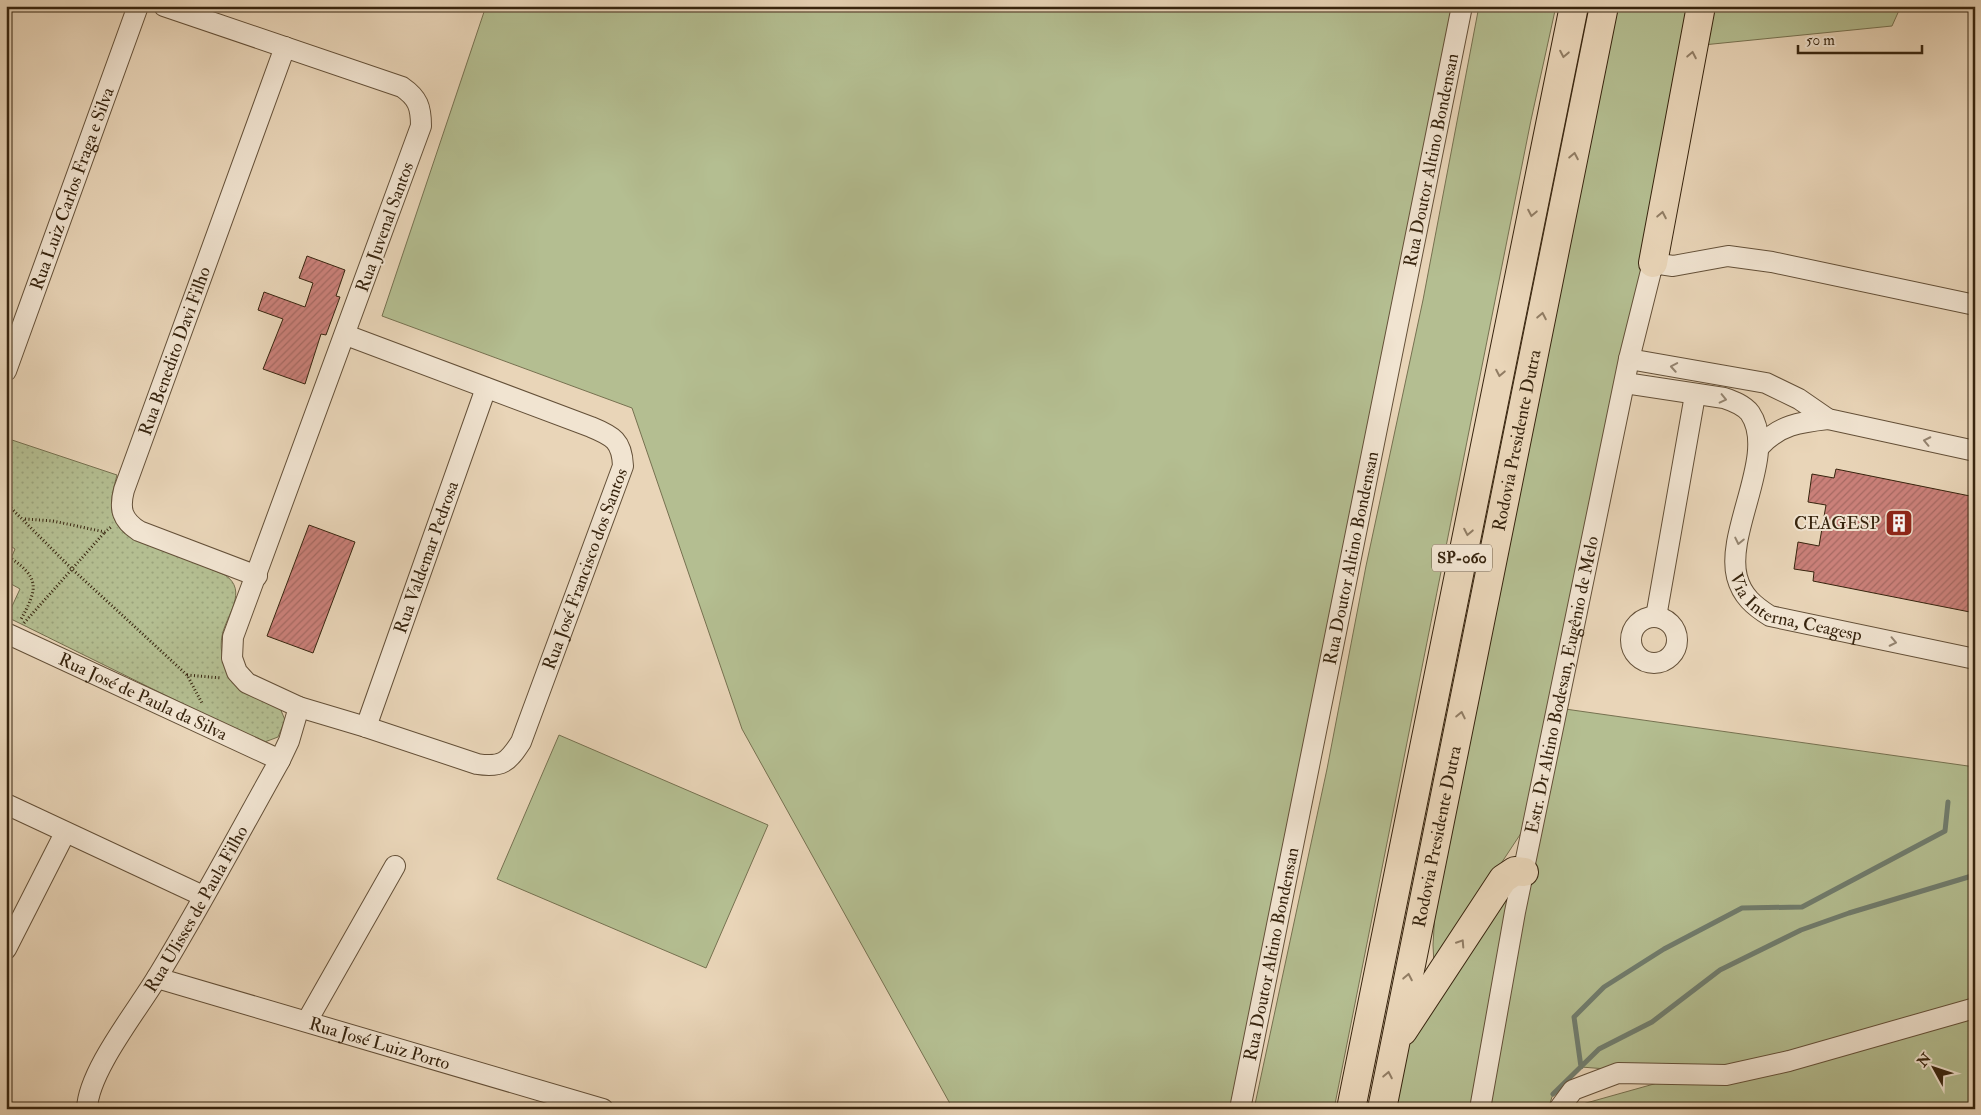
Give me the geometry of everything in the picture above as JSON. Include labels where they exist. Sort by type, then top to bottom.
[{"type":"highway","name":"Rodovia Presidente Dutra","points":[[1351,1109],[1574,6]]},
{"type":"highway","name":"Rodovia Presidente Dutra","points":[[1382,1109],[1604,6]]},
{"type":"highway","points":[[1653,263],[1701,6]]},
{"type":"highway","points":[[1395,1042],[1503,879],[1515,871],[1524,872]]},
{"type":"street","name":"Rua Luiz Carlos Fraga e Silva","points":[[6,371],[138,6]]},
{"type":"street","name":"Rua Juvenal Santos","points":[[164,6],[402,87],[415,96],[421,109],[421,126],[346,335],[243,608],[231,647],[232,658],[237,672]]},
{"type":"street","name":"Rua Doutor Altino Bondensan","points":[[1240,1109],[1462,6]]},
{"type":"street","name":"Rua Benedito Davi Filho","points":[[123,517],[121,503],[124,490],[285,47]]},
{"type":"street","points":[[1653,263],[1673,266],[1728,256],[1772,262],[1975,305]]},
{"type":"street","name":"Estr. Dr Altino Bodesan, Eugênio de Melo","points":[[1480,1109],[1524,872],[1629,359],[1653,263]]},
{"type":"street","name":"Rua José Francisco dos Santos","points":[[237,672],[247,684],[299,707],[477,764],[494,767],[511,758],[522,742],[623,466],[623,451],[616,440],[603,432],[346,335]]},
{"type":"street","points":[[1629,359],[1766,382],[1793,396],[1828,420]]},
{"type":"street","name":"Via Interna, Ceagesp","points":[[1625,383],[1724,398],[1737,403],[1750,412],[1759,447],[1735,557],[1737,576],[1743,592],[1754,606],[1770,616],[1975,659]]},
{"type":"street","name":"Rua Valdemar Pedrosa","points":[[366,727],[486,388]]},
{"type":"street","points":[[1656,617],[1695,394]]},
{"type":"street","points":[[1759,447],[1782,428],[1794,423],[1828,420],[1975,451]]},
{"type":"street","points":[[123,517],[128,524],[139,532],[256,576]]},
{"type":"street","name":"Rua José de Paula da Silva","points":[[16,627],[280,760]]},
{"type":"street","name":"Rua Ulisses de Paula Filho","points":[[86,1109],[92,1084],[103,1064],[157,978],[280,760],[289,742],[299,707]]},
{"type":"street","points":[[6,804],[204,896]]},
{"type":"street","points":[[6,949],[65,832]]},
{"type":"street","points":[[307,1021],[395,866]]},
{"type":"street","name":"Rua José Luiz Porto","points":[[157,978],[603,1109]]},
{"type":"street","points":[[1559,1109],[1573,1090],[1618,1073],[1726,1075],[1793,1060],[1975,1008]]},
{"type":"path","points":[[6,503],[71,568],[187,675],[223,678],[237,672]]},
{"type":"path","points":[[16,627],[105,532],[123,517]]},
{"type":"path","points":[[24,519],[53,521],[105,532]]},
{"type":"path","points":[[6,555],[20,564],[32,576],[34,587],[16,627]]},
{"type":"green space","points":[[486,6],[1466,6],[1232,1109],[953,1109],[742,729],[632,408],[382,316]]},
{"type":"green space","points":[[1479,6],[1556,6],[1531,120],[1334,1109],[1254,1109],[1327,769],[1366,566],[1423,300]]},
{"type":"green space","points":[[1604,6],[1901,6],[1892,26],[1693,46],[1558,708],[1975,767],[1975,1109],[1577,1109],[1579,1105],[1661,1082],[1658,1073],[1581,1067],[1553,1094],[1548,1109],[1481,1109],[1537,809],[1434,965],[1433,945],[1441,813]]},
{"type":"green space","points":[[6,438],[117,475],[112,498],[112,512],[118,526],[124,533],[225,575],[232,581],[236,596],[221,640],[225,667],[280,708],[285,720],[278,737],[262,743],[7,617],[20,589],[6,581],[6,570],[15,549],[6,543]]},
{"type":"green space","points":[[559,735],[768,825],[706,968],[497,879]]},
{"type":"green space","points":[[1515,871],[1480,1109],[1382,1109],[1395,1042]]},
{"type":"building","points":[[307,256],[345,270],[336,296],[340,297],[326,335],[321,334],[305,384],[263,369],[283,319],[258,310],[264,292],[305,307],[313,283],[299,278]]},
{"type":"building","name":"CEAGESP","points":[[1836,469],[1975,497],[1975,613],[1813,581],[1814,572],[1794,569],[1798,542],[1819,546],[1826,505],[1808,502],[1812,474],[1834,478]]},
{"type":"building","points":[[309,525],[355,542],[313,653],[267,636]]},
{"type":"waterway","points":[[1581,1067],[1574,1017],[1604,987],[1664,949],[1742,908],[1802,907],[1945,831],[1948,802]]},
{"type":"waterway","points":[[1553,1094],[1599,1049],[1652,1022],[1720,970],[1801,930],[1849,913],[1975,875]]},
{"type":"place","name":"CEAGESP","points":[[1899,523]]}]
